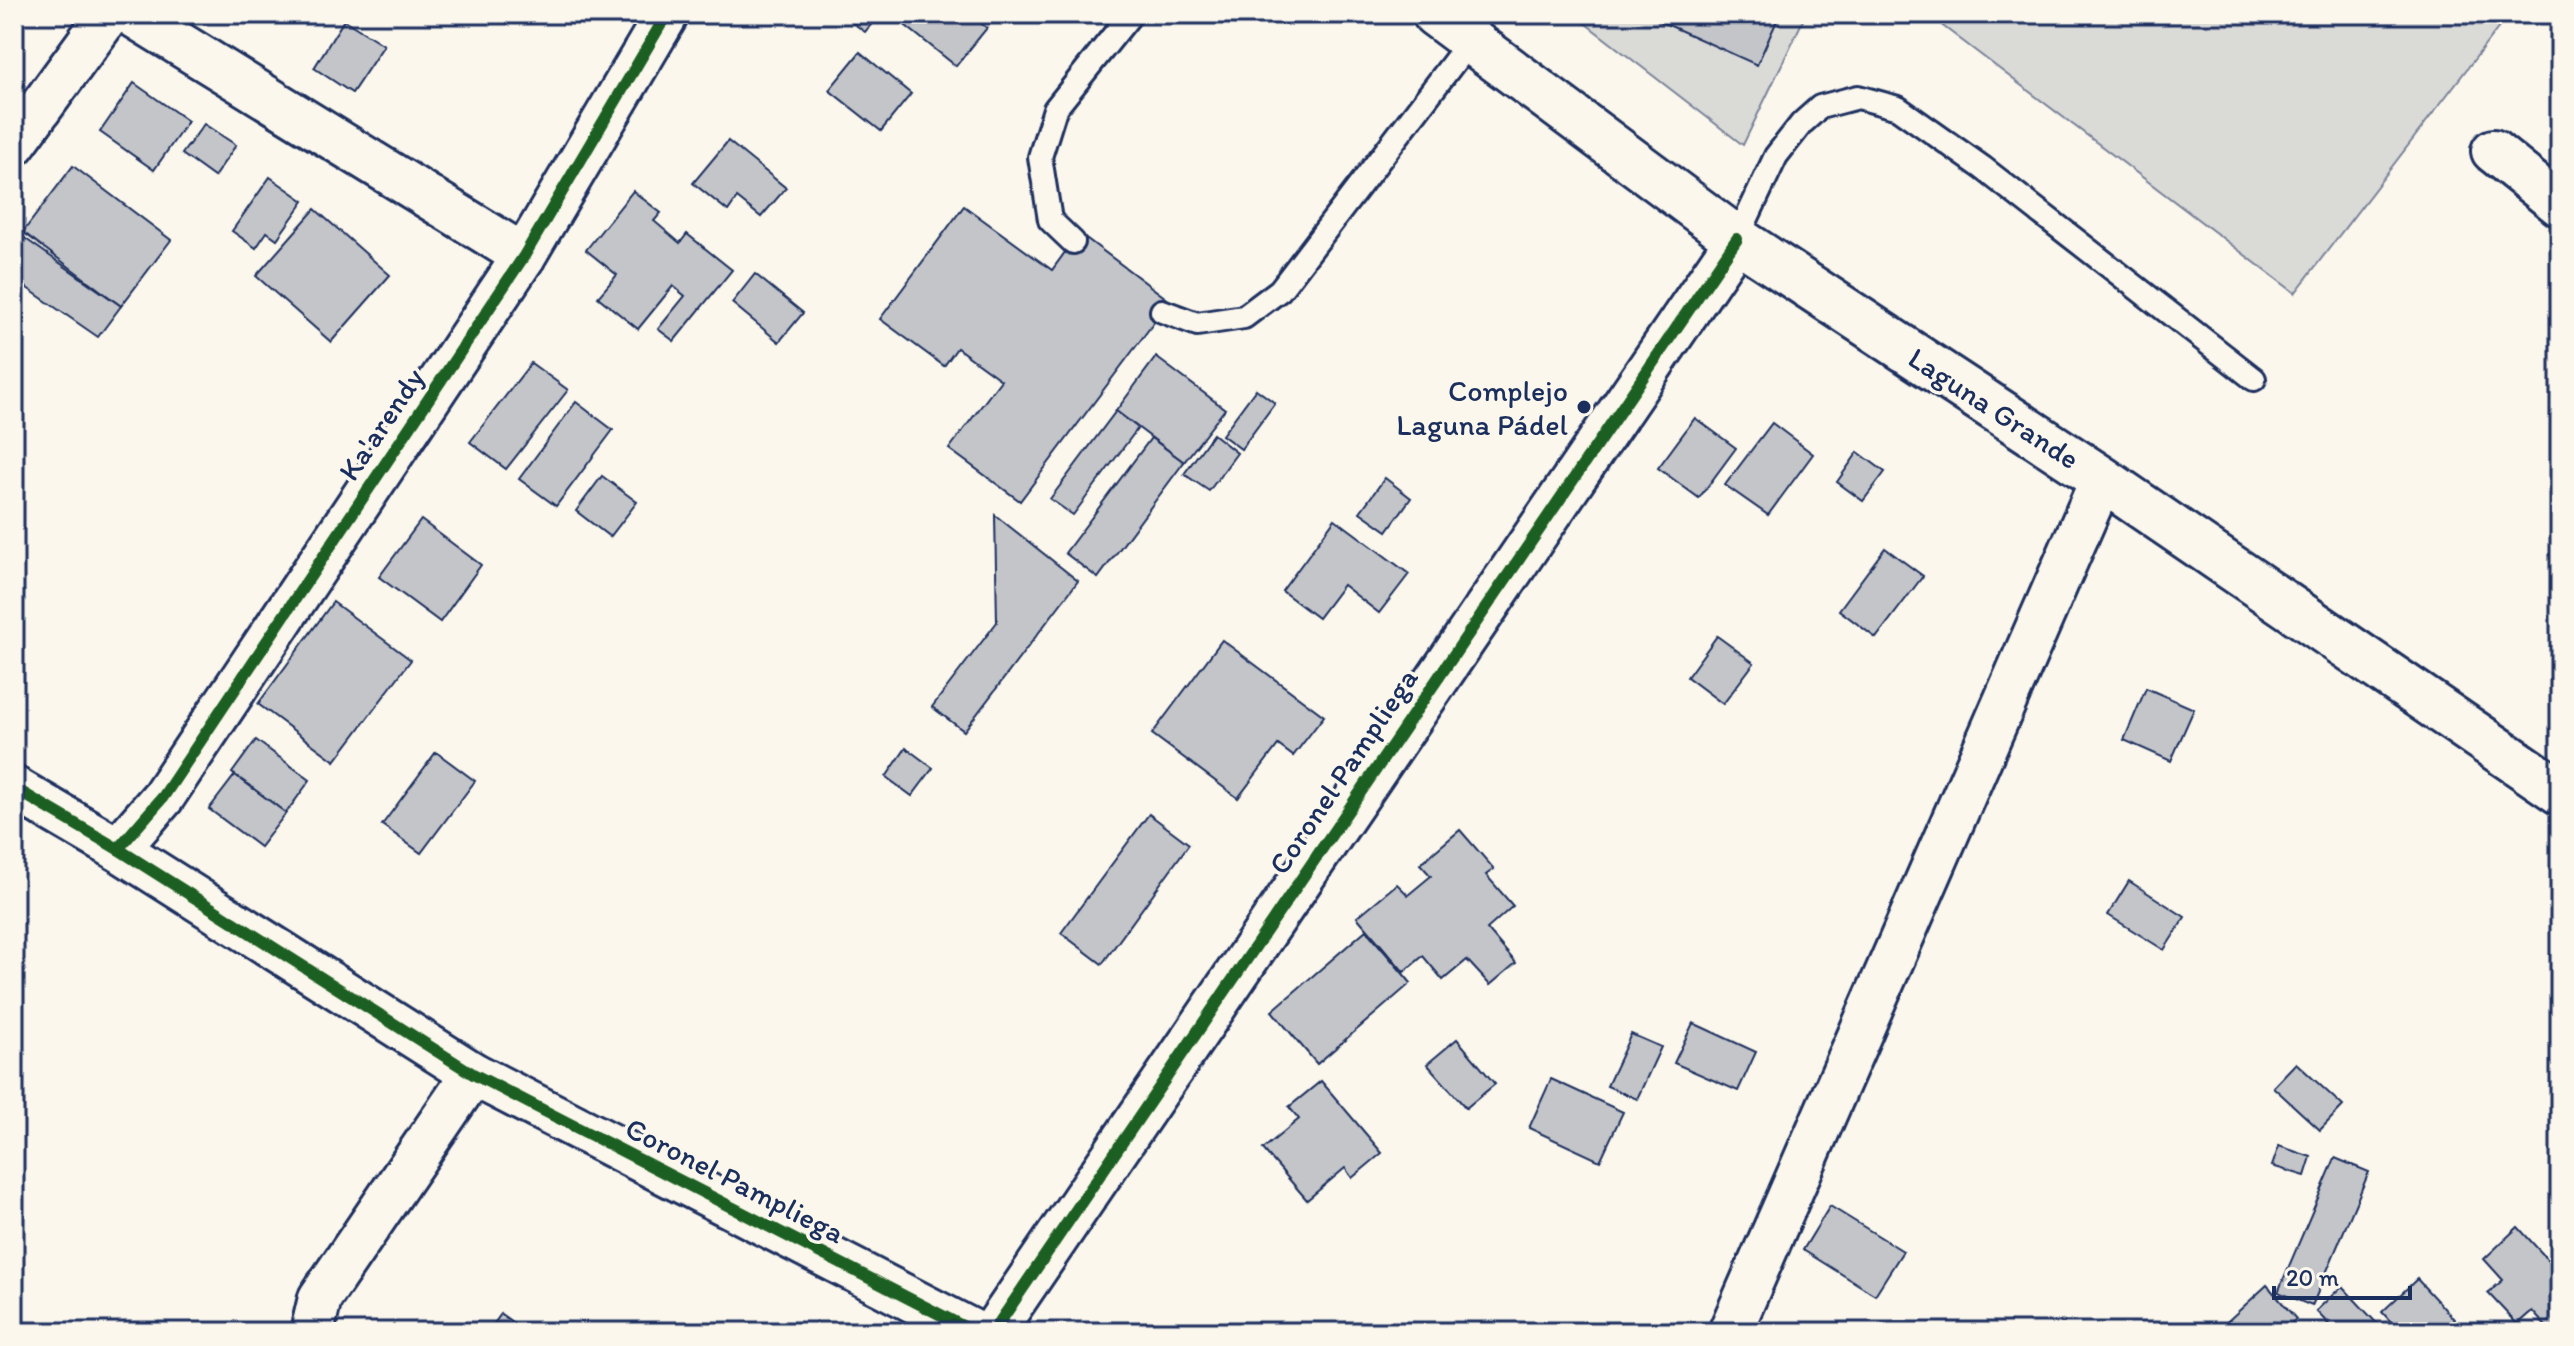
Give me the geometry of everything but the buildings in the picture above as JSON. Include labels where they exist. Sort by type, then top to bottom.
[{"type":"main road","name":"Laguna Grande","points":[[1435,14],[1737,239],[2102,479],[2560,792]]},
{"type":"street","points":[[14,144],[109,14]]},
{"type":"street","points":[[131,14],[524,256]]},
{"type":"street","name":"Ka'arendy","points":[[118,849],[163,797],[524,256],[667,14]]},
{"type":"street","points":[[2493,151],[2560,205]]},
{"type":"street","name":"Coronel Pampliega","points":[[993,1332],[1737,239]]},
{"type":"street","points":[[1730,1332],[2102,479]]},
{"type":"street","name":"Coronel Pampliega","points":[[14,788],[118,849],[473,1074],[974,1332]]},
{"type":"street","points":[[312,1332],[320,1298],[473,1074]]},
{"type":"lane","points":[[1073,242],[1050,220],[1040,157],[1055,109],[1131,14]]},
{"type":"lane","points":[[1162,311],[1197,324],[1244,317],[1280,290],[1470,41]]},
{"type":"lane","points":[[1737,239],[1776,156],[1802,123],[1820,107],[1858,97],[1898,108],[1983,168],[2254,379]]},
{"type":"shaded area","points":[[1573,14],[1806,14],[1743,145]]},
{"type":"shaded area","points":[[1927,14],[2509,14],[2295,293]]},
{"type":"cycle path","points":[[118,849],[163,797],[524,256],[667,14]]},
{"type":"cycle path","points":[[993,1332],[1737,239]]},
{"type":"cycle path","points":[[14,788],[118,849],[473,1074],[974,1332]]},
{"type":"place","name":"Complejo Laguna Pádel","points":[[1584,407]]}]
